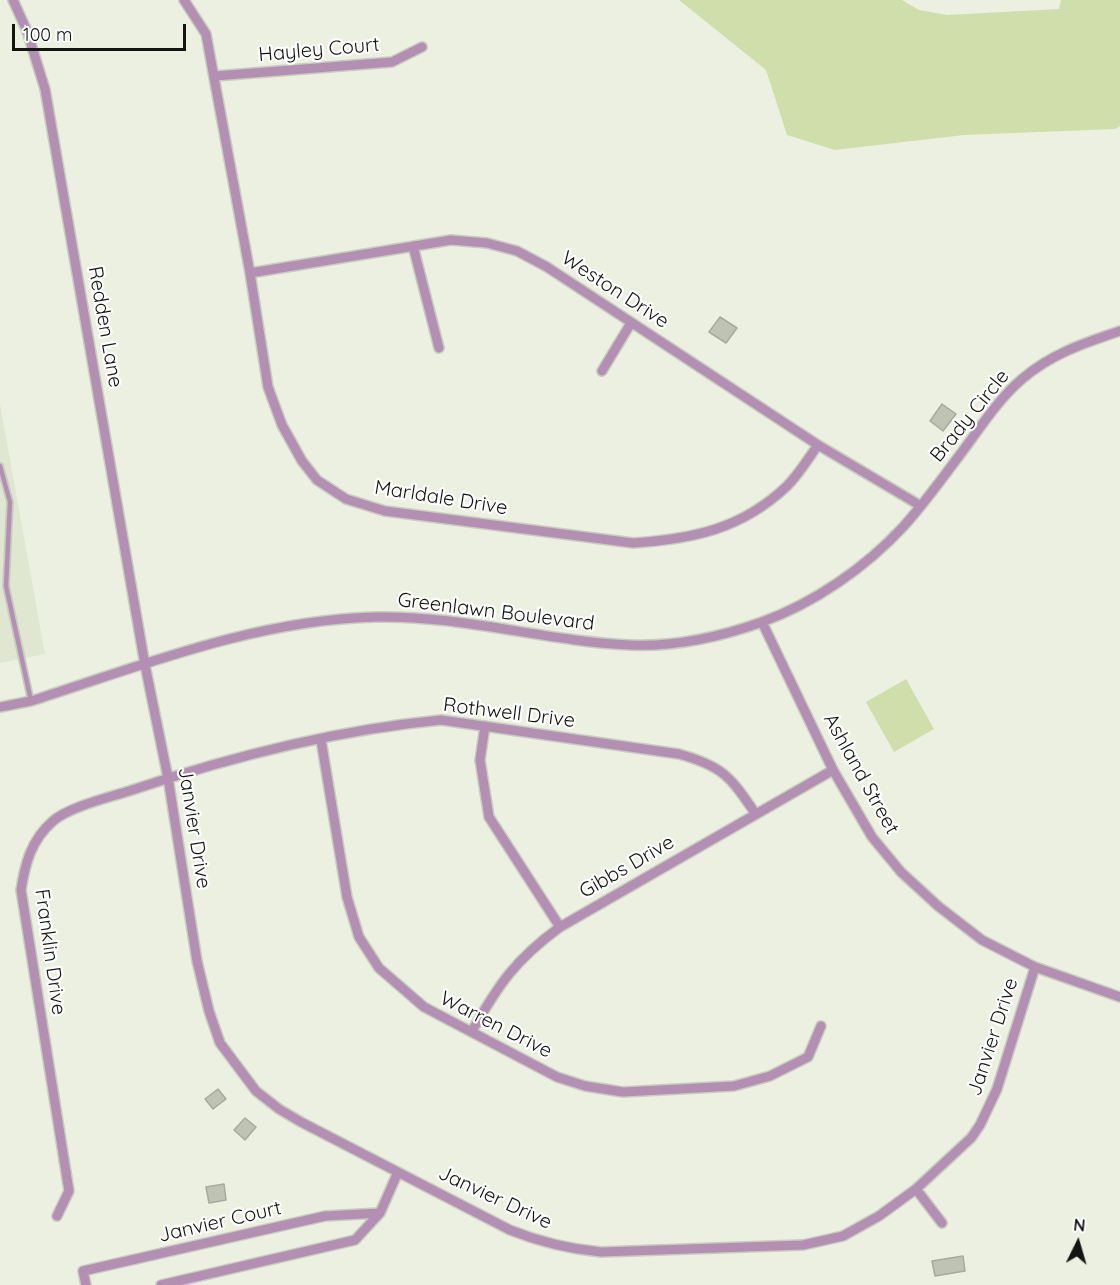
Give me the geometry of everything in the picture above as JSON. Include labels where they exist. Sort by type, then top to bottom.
[{"type":"street","name":"Redden Lane","points":[[13,0],[27,31],[45,89],[145,665]]},
{"type":"street","name":"Marldale Drive","points":[[184,0],[206,34],[250,273],[268,387],[282,425],[302,461],[317,480],[346,499],[385,511],[633,543],[667,541],[701,534],[735,523],[764,506],[789,484],[818,445]]},
{"type":"street","name":"Hayley Court","points":[[215,76],[392,62],[422,47]]},
{"type":"street","name":"Weston Drive","points":[[250,273],[451,240],[487,243],[517,251],[547,267],[818,445],[921,506]]},
{"type":"street","points":[[413,246],[439,348]]},
{"type":"street","points":[[602,371],[631,323]]},
{"type":"street","name":"Brady Circle","points":[[921,506],[1020,381],[1059,353],[1120,331]]},
{"type":"street","name":"Greenlawn Boulevard","points":[[0,707],[31,701],[258,631],[349,618],[442,620],[600,643],[632,645],[692,641],[762,622],[809,600],[840,580],[884,546],[921,506]]},
{"type":"street","name":"Ashland Street","points":[[762,622],[833,770],[872,837],[901,872],[938,906],[982,940],[1035,967],[1120,997]]},
{"type":"street","name":"Janvier Drive","points":[[145,665],[168,778],[197,961],[209,1011],[220,1043],[256,1091],[279,1109],[398,1172],[533,1239],[578,1250],[601,1252],[803,1245],[843,1236],[862,1227],[916,1189],[971,1138],[985,1117],[997,1089],[1035,967]]},
{"type":"street","name":"Rothwell Drive","points":[[168,778],[294,744],[441,720],[679,754],[702,760],[723,772],[740,790],[755,813]]},
{"type":"street","points":[[485,726],[480,760],[489,817],[560,927]]},
{"type":"street","name":"Warren Drive","points":[[321,740],[347,897],[359,937],[379,968],[424,1008],[557,1077],[585,1086],[623,1092],[734,1086],[770,1076],[808,1057],[821,1026]]},
{"type":"street","name":"Gibbs Drive","points":[[472,1031],[501,983],[516,963],[535,945],[560,927],[833,770]]},
{"type":"street","name":"Franklin Drive","points":[[57,1216],[69,1191],[21,890],[25,863],[36,841],[53,821],[84,805],[168,778]]},
{"type":"street","points":[[161,1285],[355,1240],[380,1213],[398,1172]]},
{"type":"street","points":[[916,1189],[942,1223]]},
{"type":"street","name":"Janvier Court","points":[[86,1285],[83,1271],[325,1216],[380,1213]]},
{"type":"lane","points":[[0,466],[10,502],[6,586],[31,701]]},
{"type":"shaded area","points":[[0,404],[45,654],[0,663]]},
{"type":"green space","points":[[679,0],[902,0],[919,10],[947,15],[1059,9],[1061,0],[1120,0],[1120,126],[1115,129],[964,135],[835,150],[787,135],[766,70]]},
{"type":"green space","points":[[906,679],[934,729],[894,752],[866,702]]},
{"type":"building","points":[[720,317],[737,328],[726,343],[709,332]]},
{"type":"building","points":[[942,404],[956,414],[943,431],[930,421]]},
{"type":"building","points":[[218,1089],[226,1099],[213,1109],[205,1099]]},
{"type":"building","points":[[245,1118],[256,1127],[245,1140],[234,1130]]},
{"type":"building","points":[[224,1184],[226,1200],[209,1203],[206,1187]]},
{"type":"building","points":[[963,1256],[965,1271],[935,1276],[932,1261]]}]
